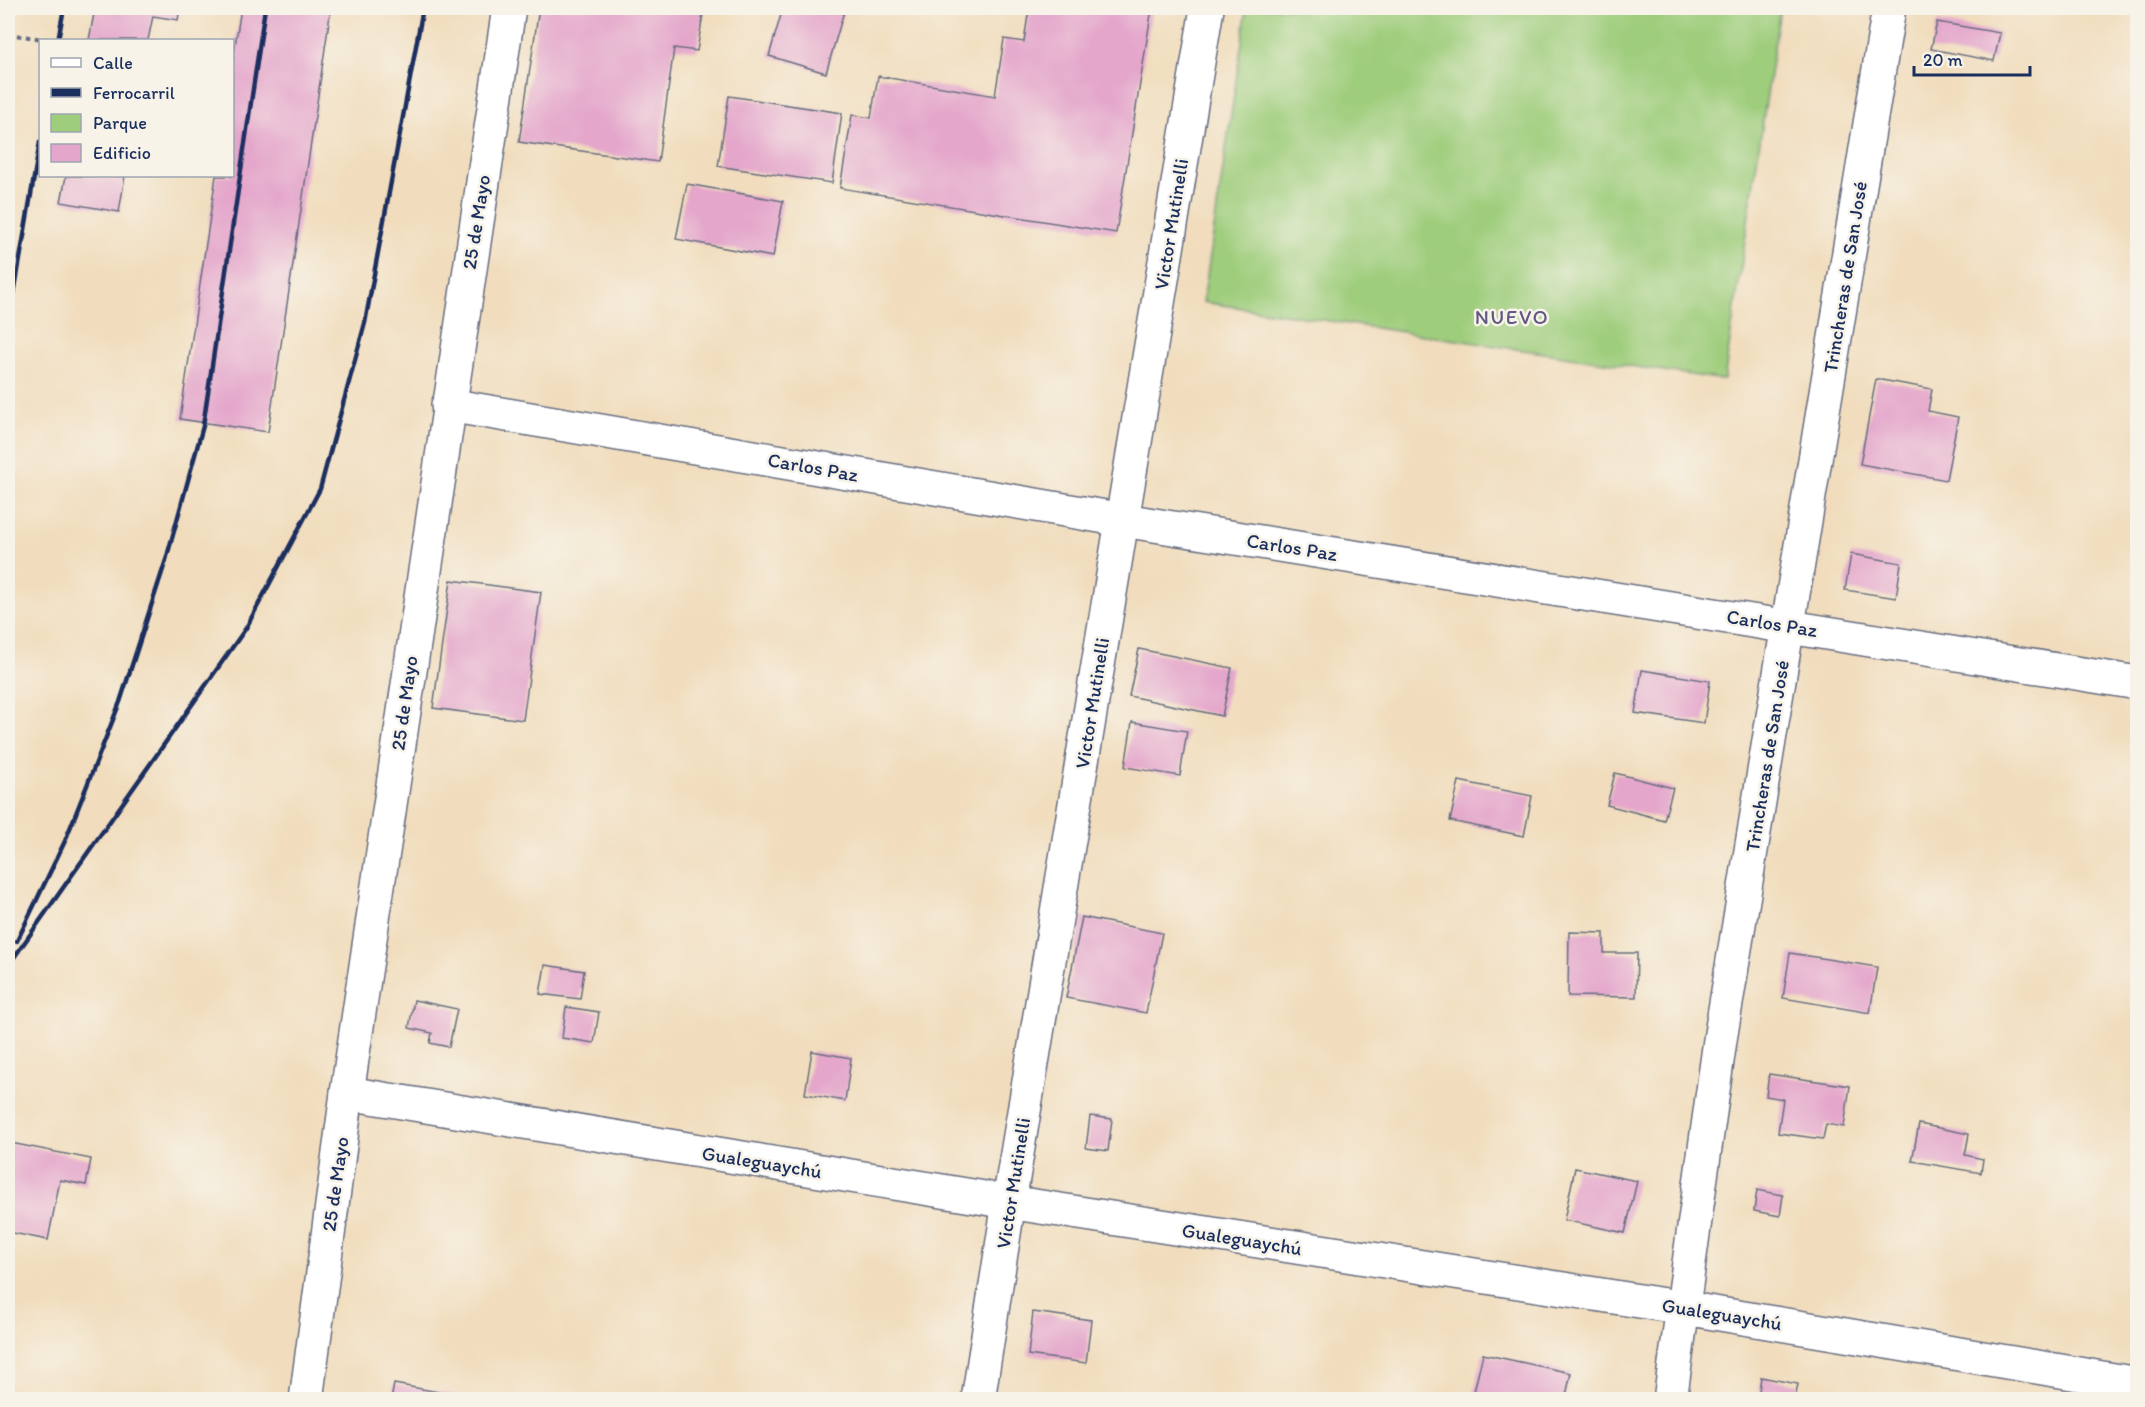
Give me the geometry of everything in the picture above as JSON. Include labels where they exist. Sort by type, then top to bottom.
[{"type":"street","name":"25 de Mayo","points":[[306,1400],[347,1093],[509,8]]},
{"type":"street","name":"Victor Mutinelli","points":[[978,1400],[1207,8]]},
{"type":"street","name":"Trincheras de San José","points":[[1670,1400],[1720,1040],[1889,8]]},
{"type":"street","name":"Carlos Paz","points":[[448,405],[1123,520],[2138,683]]},
{"type":"street","name":"Gualeguaychú","points":[[347,1093],[1009,1202],[1684,1308],[2138,1384]]},
{"type":"path","points":[[8,34],[43,39]]},
{"type":"green space","points":[[1247,8],[1780,8],[1724,380],[1203,302]]},
{"type":"building","points":[[95,8],[180,8],[178,20],[153,16],[148,39],[89,39]]},
{"type":"building","points":[[241,8],[331,8],[268,432],[180,419],[216,177],[234,177],[234,52]]},
{"type":"building","points":[[539,8],[704,8],[697,51],[674,48],[658,162],[519,142]]},
{"type":"building","points":[[783,8],[845,8],[826,73],[769,56]]},
{"type":"building","points":[[1029,8],[1152,8],[1116,233],[840,188],[852,115],[871,118],[878,76],[995,96],[1004,39],[1024,42]]},
{"type":"building","points":[[1937,22],[2000,33],[1994,61],[1931,49]]},
{"type":"building","points":[[729,96],[842,113],[832,183],[718,166]]},
{"type":"building","points":[[66,177],[125,177],[119,212],[61,202]]},
{"type":"building","points":[[687,184],[783,201],[773,257],[676,239]]},
{"type":"building","points":[[1876,379],[1932,389],[1928,411],[1958,417],[1946,480],[1860,464]]},
{"type":"building","points":[[1851,554],[1901,563],[1896,598],[1845,590]]},
{"type":"building","points":[[451,580],[541,592],[523,720],[433,708]]},
{"type":"building","points":[[1139,649],[1232,668],[1222,716],[1129,696]]},
{"type":"building","points":[[1642,670],[1710,681],[1704,723],[1635,713]]},
{"type":"building","points":[[1132,722],[1187,731],[1180,776],[1125,767]]},
{"type":"building","points":[[1615,773],[1673,788],[1664,820],[1607,805]]},
{"type":"building","points":[[1459,781],[1532,796],[1524,836],[1450,821]]},
{"type":"building","points":[[1082,917],[1162,933],[1146,1013],[1066,998]]},
{"type":"building","points":[[1569,932],[1604,933],[1604,953],[1637,953],[1636,997],[1568,996]]},
{"type":"building","points":[[1790,953],[1877,967],[1870,1013],[1783,998]]},
{"type":"building","points":[[545,965],[584,971],[580,999],[540,994]]},
{"type":"building","points":[[414,1000],[457,1009],[449,1047],[430,1043],[432,1033],[409,1028]]},
{"type":"building","points":[[566,1007],[599,1012],[594,1043],[562,1038]]},
{"type":"building","points":[[812,1051],[851,1058],[845,1101],[805,1094]]},
{"type":"building","points":[[1769,1074],[1850,1086],[1844,1127],[1826,1124],[1823,1139],[1778,1133],[1783,1099],[1766,1096]]},
{"type":"building","points":[[1090,1116],[1112,1119],[1108,1151],[1086,1148]]},
{"type":"building","points":[[1919,1124],[1969,1134],[1965,1155],[1983,1159],[1981,1173],[1912,1161]]},
{"type":"building","points":[[11,1143],[91,1159],[86,1185],[60,1180],[48,1240],[8,1232],[8,1164]]},
{"type":"building","points":[[1575,1168],[1637,1181],[1625,1233],[1564,1220]]},
{"type":"building","points":[[1757,1190],[1783,1195],[1780,1216],[1754,1211]]},
{"type":"building","points":[[1033,1312],[1091,1320],[1086,1363],[1028,1355]]},
{"type":"building","points":[[1483,1354],[1571,1373],[1565,1400],[1472,1400]]},
{"type":"building","points":[[1761,1377],[1798,1384],[1795,1399],[1759,1391]]},
{"type":"building","points":[[394,1384],[472,1398],[471,1400],[391,1400]]},
{"type":"railway","points":[[8,32],[12,8]]},
{"type":"railway","points":[[58,39],[64,8]]},
{"type":"railway","points":[[17,941],[65,841],[120,702],[166,560],[203,426],[265,8]]},
{"type":"railway","points":[[8,966],[246,628],[320,489],[365,323],[423,8]]},
{"type":"railway","points":[[8,329],[39,148]]},
{"type":"district","name":"NUEVO","points":[[1512,316]]}]
